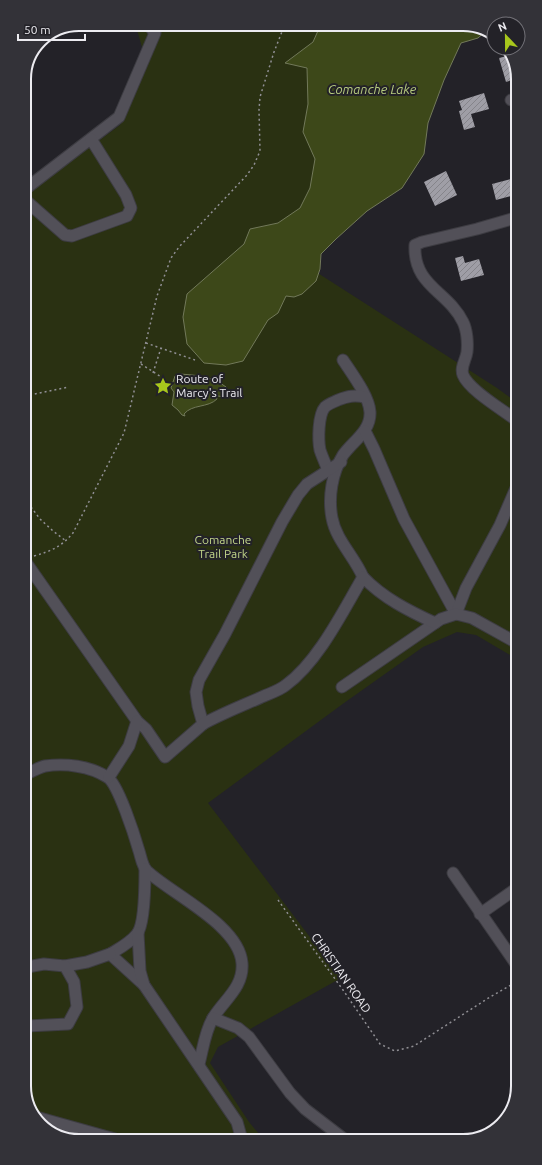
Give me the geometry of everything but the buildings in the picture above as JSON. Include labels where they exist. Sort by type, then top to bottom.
[{"type":"street","points":[[31,185],[119,117],[156,31]]},
{"type":"street","points":[[31,205],[65,235],[72,236],[127,216],[131,208],[126,195],[91,139]]},
{"type":"street","points":[[511,219],[415,244],[415,256],[420,272],[456,312],[463,322],[466,335],[467,353],[462,369],[463,376],[473,388],[511,417]]},
{"type":"street","points":[[343,360],[365,397],[370,412],[365,431],[343,456],[335,476],[330,494],[332,517],[336,532],[358,565],[363,577],[374,588],[418,616],[435,623]]},
{"type":"street","points":[[328,470],[320,449],[320,424],[325,408],[349,395],[365,397]]},
{"type":"street","points":[[365,431],[404,519],[456,614]]},
{"type":"street","points":[[203,724],[196,692],[200,680],[282,522],[298,494],[307,484],[341,462]]},
{"type":"street","points":[[456,614],[466,588],[500,525],[511,500]]},
{"type":"street","points":[[31,562],[138,721],[146,729],[165,757],[203,724],[285,686],[297,676],[328,636],[363,577]]},
{"type":"street","points":[[342,687],[441,619],[456,614],[472,618],[511,641]]},
{"type":"street","points":[[109,777],[129,746],[138,721]]},
{"type":"street","points":[[31,772],[44,766],[68,765],[92,769],[109,777],[120,798],[145,869],[144,909],[138,933],[140,971],[144,985]]},
{"type":"street","points":[[145,869],[214,920],[238,947],[242,963],[241,977],[231,995],[213,1018],[199,1064]]},
{"type":"street","points":[[453,874],[511,957]]},
{"type":"street","points":[[480,914],[511,892]]},
{"type":"street","points":[[31,966],[44,964],[65,966],[87,962],[110,954],[127,944],[138,933]]},
{"type":"street","points":[[110,954],[144,985],[238,1122],[241,1134]]},
{"type":"street","points":[[31,1026],[68,1024],[77,1007],[74,982],[65,966]]},
{"type":"street","points":[[213,1018],[238,1028],[249,1037],[290,1093],[305,1109],[338,1134]]},
{"type":"street","points":[[44,1119],[100,1134]]},
{"type":"path","points":[[31,558],[50,551],[66,541],[73,533],[124,433],[157,296],[171,258],[179,247],[247,175],[254,165],[260,151],[258,110],[260,97],[282,31]]},
{"type":"path","points":[[146,343],[195,360]]},
{"type":"path","points":[[153,373],[161,348]]},
{"type":"path","points":[[141,364],[166,380]]},
{"type":"path","points":[[31,395],[68,387]]},
{"type":"path","points":[[31,507],[52,531],[66,541]]},
{"type":"path","name":"CHRISTIAN ROAD","points":[[278,900],[380,1044],[395,1051],[414,1046],[511,985]]},
{"type":"green space","name":"Comanche Trail Park","points":[[137,31],[344,31],[328,179],[299,261],[511,398],[511,655],[476,635],[457,632],[423,647],[208,803],[341,978],[218,1047],[210,1063],[249,1122],[259,1134],[70,1133],[55,1128],[45,1120],[36,1107],[31,1086],[31,191],[120,125],[147,64]]},
{"type":"water","name":"Comanche Lake","points":[[318,31],[466,31],[481,35],[478,38],[461,43],[444,80],[428,123],[424,154],[402,188],[367,211],[321,254],[320,269],[316,281],[302,294],[294,297],[286,296],[278,313],[268,320],[243,361],[226,365],[204,363],[187,344],[183,317],[187,294],[244,244],[250,229],[278,223],[300,208],[310,188],[315,159],[303,132],[308,104],[307,68],[285,63],[313,42]]},
{"type":"water","points":[[179,374],[215,380],[226,387],[226,395],[224,397],[218,396],[213,402],[187,411],[184,414],[185,416],[182,415],[172,405],[174,392],[171,388],[175,376]]},
{"type":"place","name":"Route of Marcy's Trail","points":[[163,386]]}]
